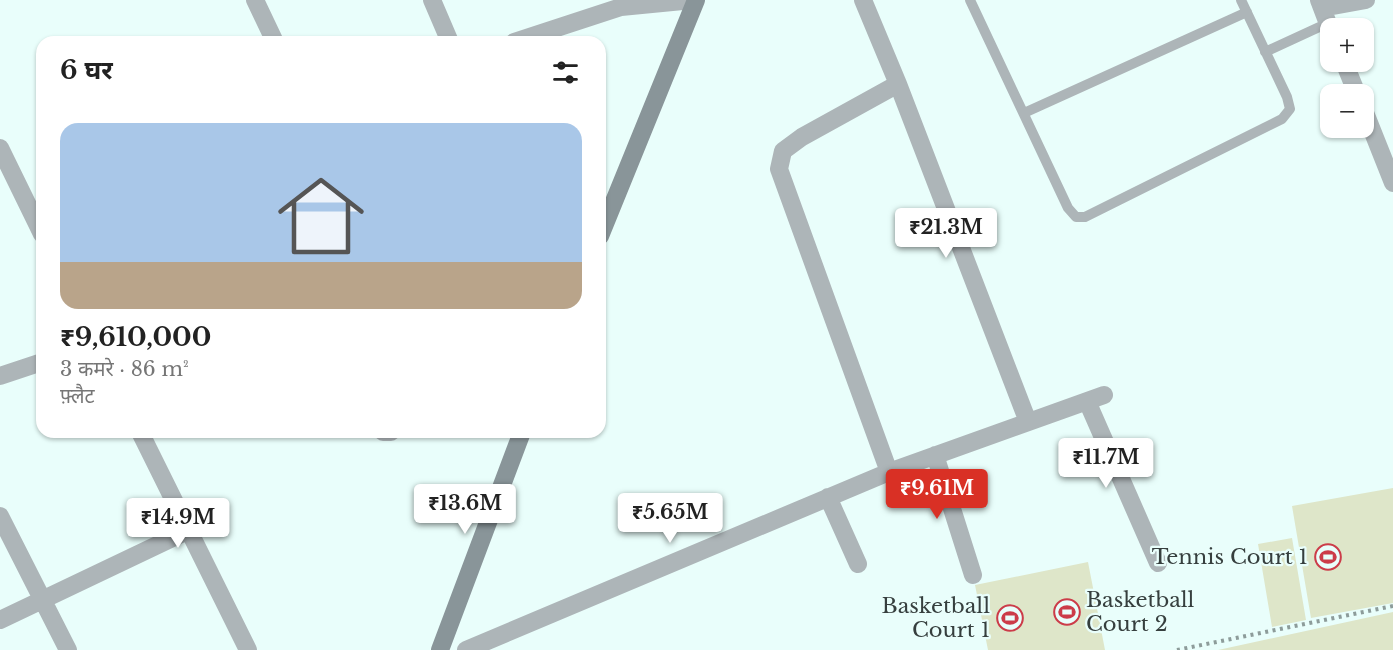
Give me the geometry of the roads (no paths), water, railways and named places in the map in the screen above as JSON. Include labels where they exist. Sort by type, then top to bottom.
[{"type":"street","points":[[255,0],[272,36]]},
{"type":"street","points":[[432,0],[447,36]]},
{"type":"street","points":[[530,36],[620,3],[694,0],[606,221]]},
{"type":"street","points":[[863,0],[898,84],[1028,422]]},
{"type":"street","points":[[1325,15],[1366,0]]},
{"type":"street","points":[[889,472],[779,169],[783,151],[802,137],[898,84]]},
{"type":"street","points":[[1374,135],[1393,183]]},
{"type":"street","points":[[0,148],[36,218]]},
{"type":"street","points":[[0,376],[36,364]]},
{"type":"street","points":[[466,650],[889,472],[1095,398],[1158,562]]},
{"type":"street","points":[[143,438],[248,650]]},
{"type":"street","points":[[441,650],[520,438]]},
{"type":"street","points":[[935,455],[973,575]]},
{"type":"street","points":[[828,497],[858,564]]},
{"type":"street","points":[[0,516],[68,650]]},
{"type":"street","points":[[0,620],[189,530]]},
{"type":"lane","points":[[970,0],[1068,208],[1076,217],[1085,217],[1282,119],[1290,109],[1241,0]]},
{"type":"lane","points":[[1024,113],[1246,12]]},
{"type":"lane","points":[[1265,52],[1325,15]]},
{"type":"place","name":"Tennis Court 1","points":[[1328,557]]},
{"type":"place","name":"Basketball Court 2","points":[[1067,612]]},
{"type":"place","name":"Basketball Court 1","points":[[1010,618]]}]
